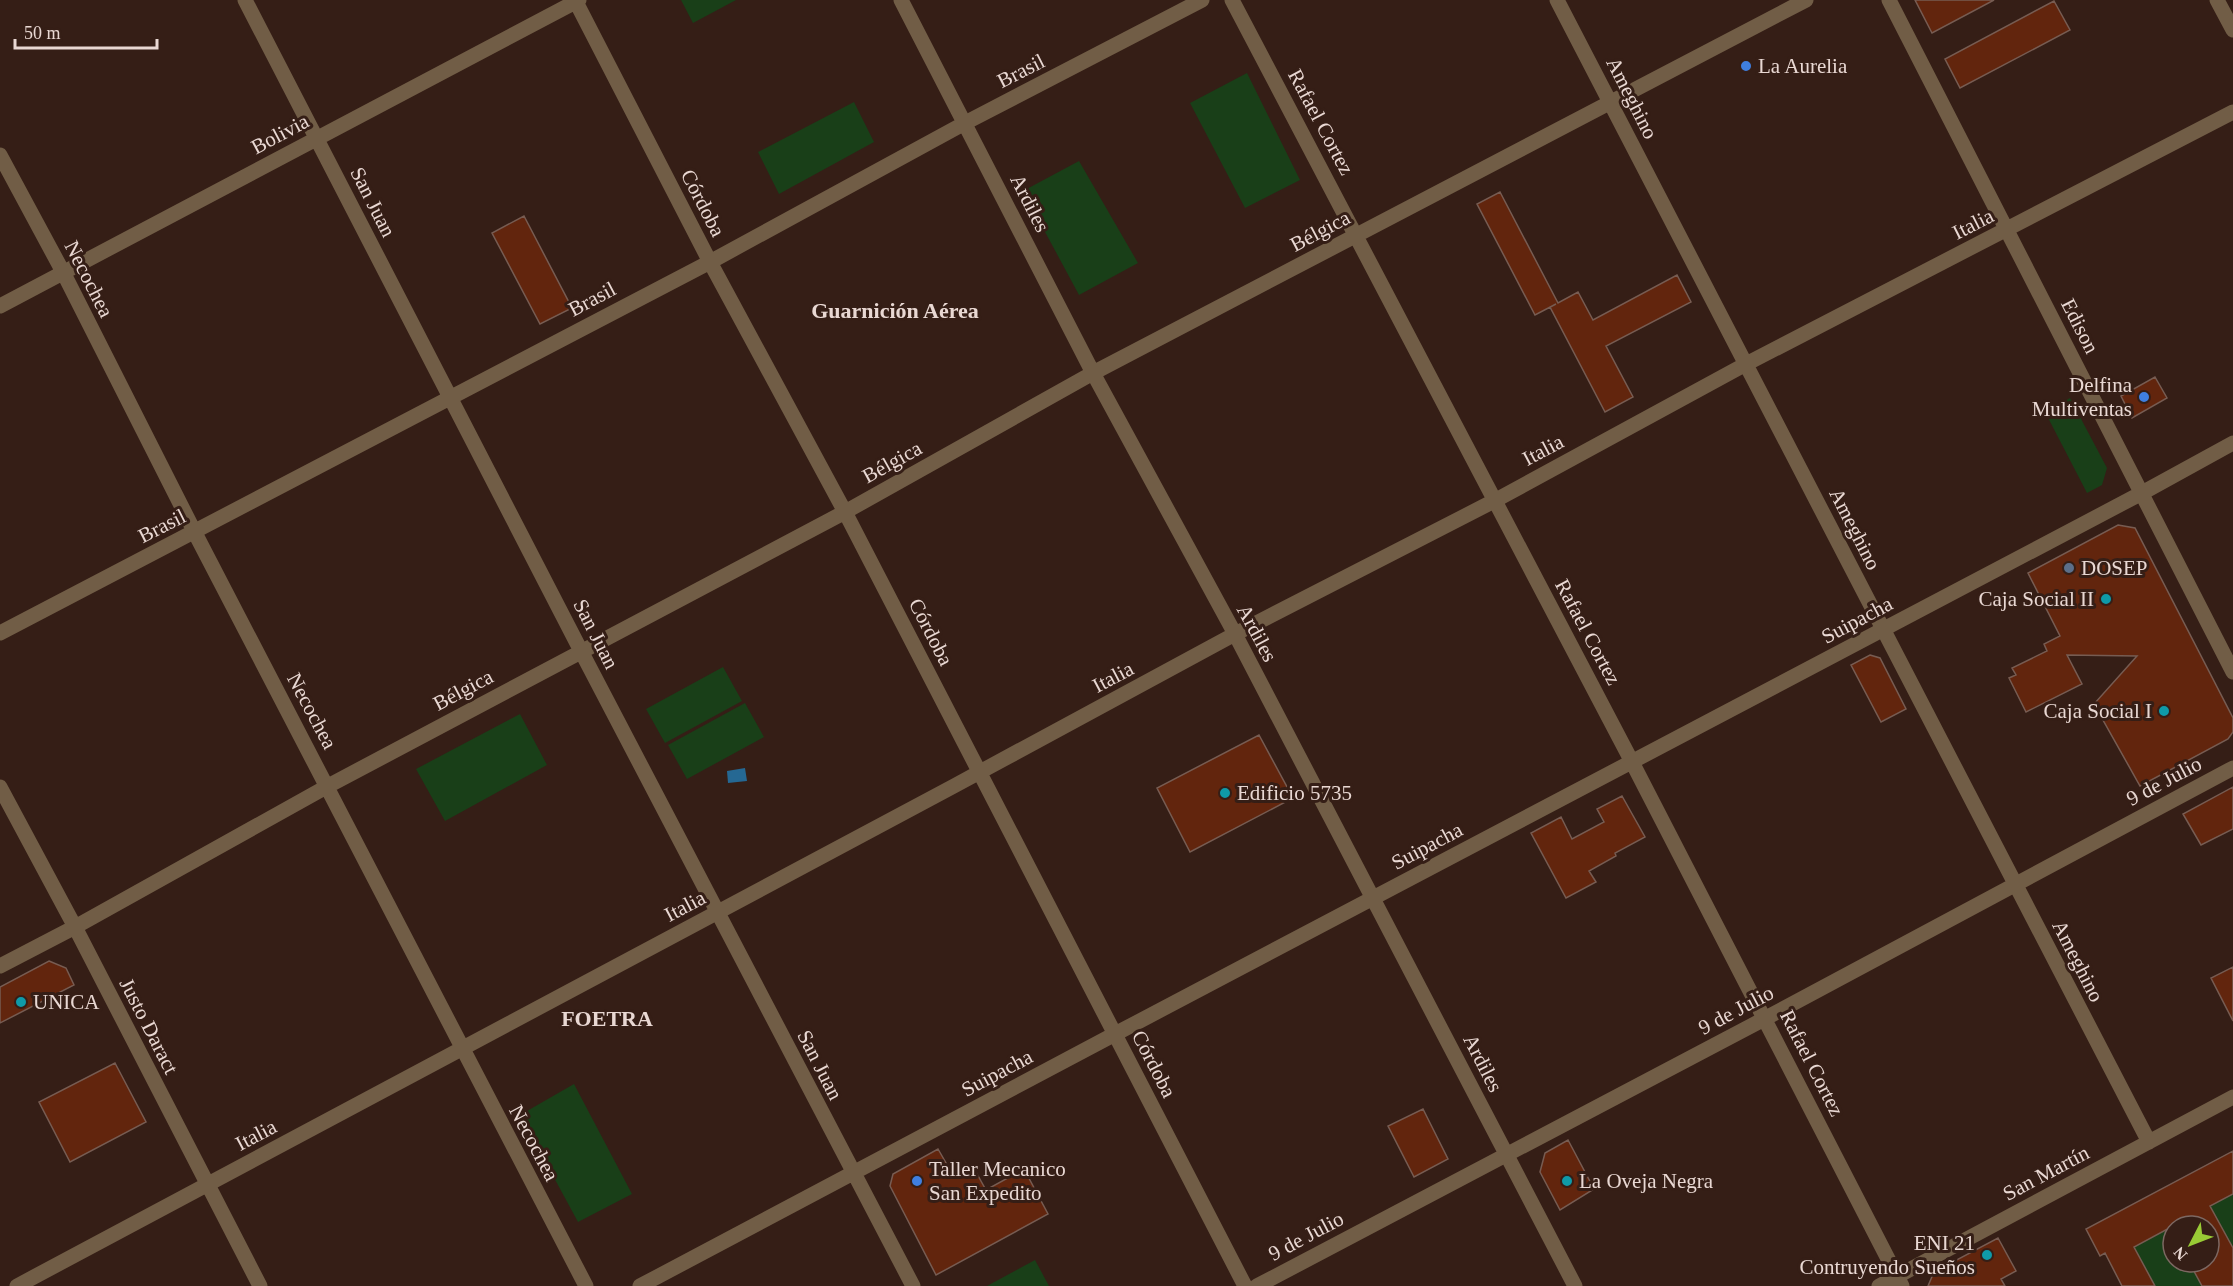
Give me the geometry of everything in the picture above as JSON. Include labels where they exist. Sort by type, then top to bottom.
[{"type":"street","name":"San Juan","points":[[245,0],[852,1173],[913,1286]]},
{"type":"street","name":"Bolivia","points":[[0,306],[577,0]]},
{"type":"street","name":"Córdoba","points":[[577,0],[710,262],[845,513],[1245,1286]]},
{"type":"street","name":"Ardiles","points":[[901,0],[1093,373],[1235,634],[1575,1286]]},
{"type":"street","name":"Brasil","points":[[0,633],[450,399],[710,262],[965,123],[1202,0]]},
{"type":"street","name":"Rafael Cortez","points":[[1232,0],[1496,500],[1766,1018],[1900,1281]]},
{"type":"street","name":"Ameghino","points":[[1557,0],[2149,1142]]},
{"type":"street","name":"Bélgica","points":[[0,966],[75,927],[327,786],[845,513],[1093,373],[1806,0]]},
{"type":"street","name":"Edison","points":[[1889,0],[2233,672]]},
{"type":"street","points":[[2217,0],[2233,30]]},
{"type":"street","name":"Italia","points":[[16,1286],[980,773],[1235,634],[1496,500],[1746,364],[2233,112]]},
{"type":"street","name":"Necochea","points":[[0,155],[63,272],[461,1049],[586,1286]]},
{"type":"street","name":"Suipacha","points":[[640,1286],[2142,494],[2233,443]]},
{"type":"street","name":"9 de Julio","points":[[1257,1286],[1766,1018],[2233,768]]},
{"type":"street","name":"Justo Daract","points":[[0,787],[75,927],[260,1286]]},
{"type":"street","name":"San Martín","points":[[1879,1286],[1900,1281],[2233,1097]]},
{"type":"green space","points":[[681,0],[736,0],[693,23]]},
{"type":"green space","points":[[1247,73],[1300,180],[1245,208],[1190,103]]},
{"type":"green space","points":[[854,102],[874,142],[779,194],[758,152]]},
{"type":"green space","points":[[1079,161],[1138,263],[1079,295],[1023,191]]},
{"type":"green space","points":[[2070,398],[2107,468],[2102,485],[2087,493],[2045,412]]},
{"type":"green space","points":[[723,667],[742,701],[665,743],[646,709]]},
{"type":"green space","points":[[745,703],[764,737],[687,779],[668,745]]},
{"type":"green space","points":[[520,714],[547,765],[445,821],[416,769]]},
{"type":"green space","points":[[574,1084],[632,1194],[578,1222],[520,1115]]},
{"type":"green space","points":[[2233,1194],[2233,1248],[2221,1226],[2221,1214],[2214,1214],[2210,1206]]},
{"type":"green space","points":[[2161,1233],[2161,1274],[2196,1274],[2202,1286],[2155,1286],[2134,1247]]},
{"type":"green space","points":[[1035,1260],[1049,1286],[987,1286]]},
{"type":"water","points":[[745,768],[747,781],[728,783],[727,771]]},
{"type":"building","points":[[1915,0],[1994,0],[1932,33]]},
{"type":"building","points":[[2054,1],[2070,30],[1960,88],[1945,59]]},
{"type":"building","points":[[1500,192],[1558,303],[1578,292],[1593,320],[1677,275],[1691,302],[1606,346],[1633,397],[1605,412],[1550,307],[1535,315],[1477,204]]},
{"type":"building","points":[[524,216],[572,308],[540,324],[492,233]]},
{"type":"building","name":"Delfina Multiventas","points":[[2155,377],[2167,398],[2132,418],[2121,396]]},
{"type":"building","points":[[2118,525],[2135,528],[2233,718],[2233,732],[2228,739],[2140,786],[2094,704],[2137,656],[2067,655],[2082,684],[2026,712],[2009,678],[2016,675],[2012,668],[2047,651],[2044,644],[2060,636],[2028,573]]},
{"type":"building","points":[[1870,655],[1880,658],[1906,709],[1881,722],[1851,665]]},
{"type":"building","name":"Edificio 5735","points":[[1259,735],[1293,798],[1190,852],[1157,788]]},
{"type":"building","points":[[2233,787],[2233,829],[2201,845],[2183,814]]},
{"type":"building","points":[[1622,796],[1645,837],[1615,853],[1616,856],[1589,871],[1596,882],[1566,898],[1531,833],[1561,817],[1572,839],[1604,822],[1597,809]]},
{"type":"building","name":"UNICA","points":[[49,961],[66,968],[74,985],[0,1023],[0,987]]},
{"type":"building","points":[[2233,967],[2233,1021],[2211,978]]},
{"type":"building","points":[[115,1063],[146,1122],[70,1162],[39,1102]]},
{"type":"building","points":[[1423,1109],[1448,1159],[1414,1177],[1388,1126]]},
{"type":"building","name":"La Oveja Negra","points":[[1568,1140],[1594,1189],[1560,1210],[1540,1172],[1545,1153]]},
{"type":"building","points":[[938,1149],[953,1175],[972,1165],[986,1190],[1024,1169],[1048,1214],[936,1275],[890,1186],[893,1174]]},
{"type":"building","points":[[2233,1151],[2233,1194],[2210,1206],[2214,1214],[2161,1214],[2161,1232],[2134,1247],[2155,1286],[2122,1286],[2105,1253],[2100,1256],[2086,1229]]},
{"type":"building","points":[[2221,1226],[2233,1248],[2233,1286],[2202,1286],[2196,1274],[2221,1274]]},
{"type":"building","name":"ENI 21 Contruyendo Sueños","points":[[1998,1238],[2016,1271],[2001,1279],[2005,1286],[1928,1286],[1934,1272]]},
{"type":"place","name":"La Aurelia","points":[[1746,66]]},
{"type":"place","name":"Delfina Multiventas","points":[[2144,397]]},
{"type":"place","name":"DOSEP","points":[[2069,568]]},
{"type":"place","name":"Caja Social II","points":[[2106,599]]},
{"type":"place","name":"Caja Social I","points":[[2164,711]]},
{"type":"place","name":"Edificio 5735","points":[[1225,793]]},
{"type":"place","name":"UNICA","points":[[21,1002]]},
{"type":"place","name":"Taller Mecanico San Expedito","points":[[917,1181]]},
{"type":"place","name":"La Oveja Negra","points":[[1567,1181]]},
{"type":"place","name":"ENI 21 Contruyendo Sueños","points":[[1987,1255]]},
{"type":"district","name":"Guarnición Aérea","points":[[895,310]]},
{"type":"district","name":"FOETRA","points":[[607,1018]]}]
